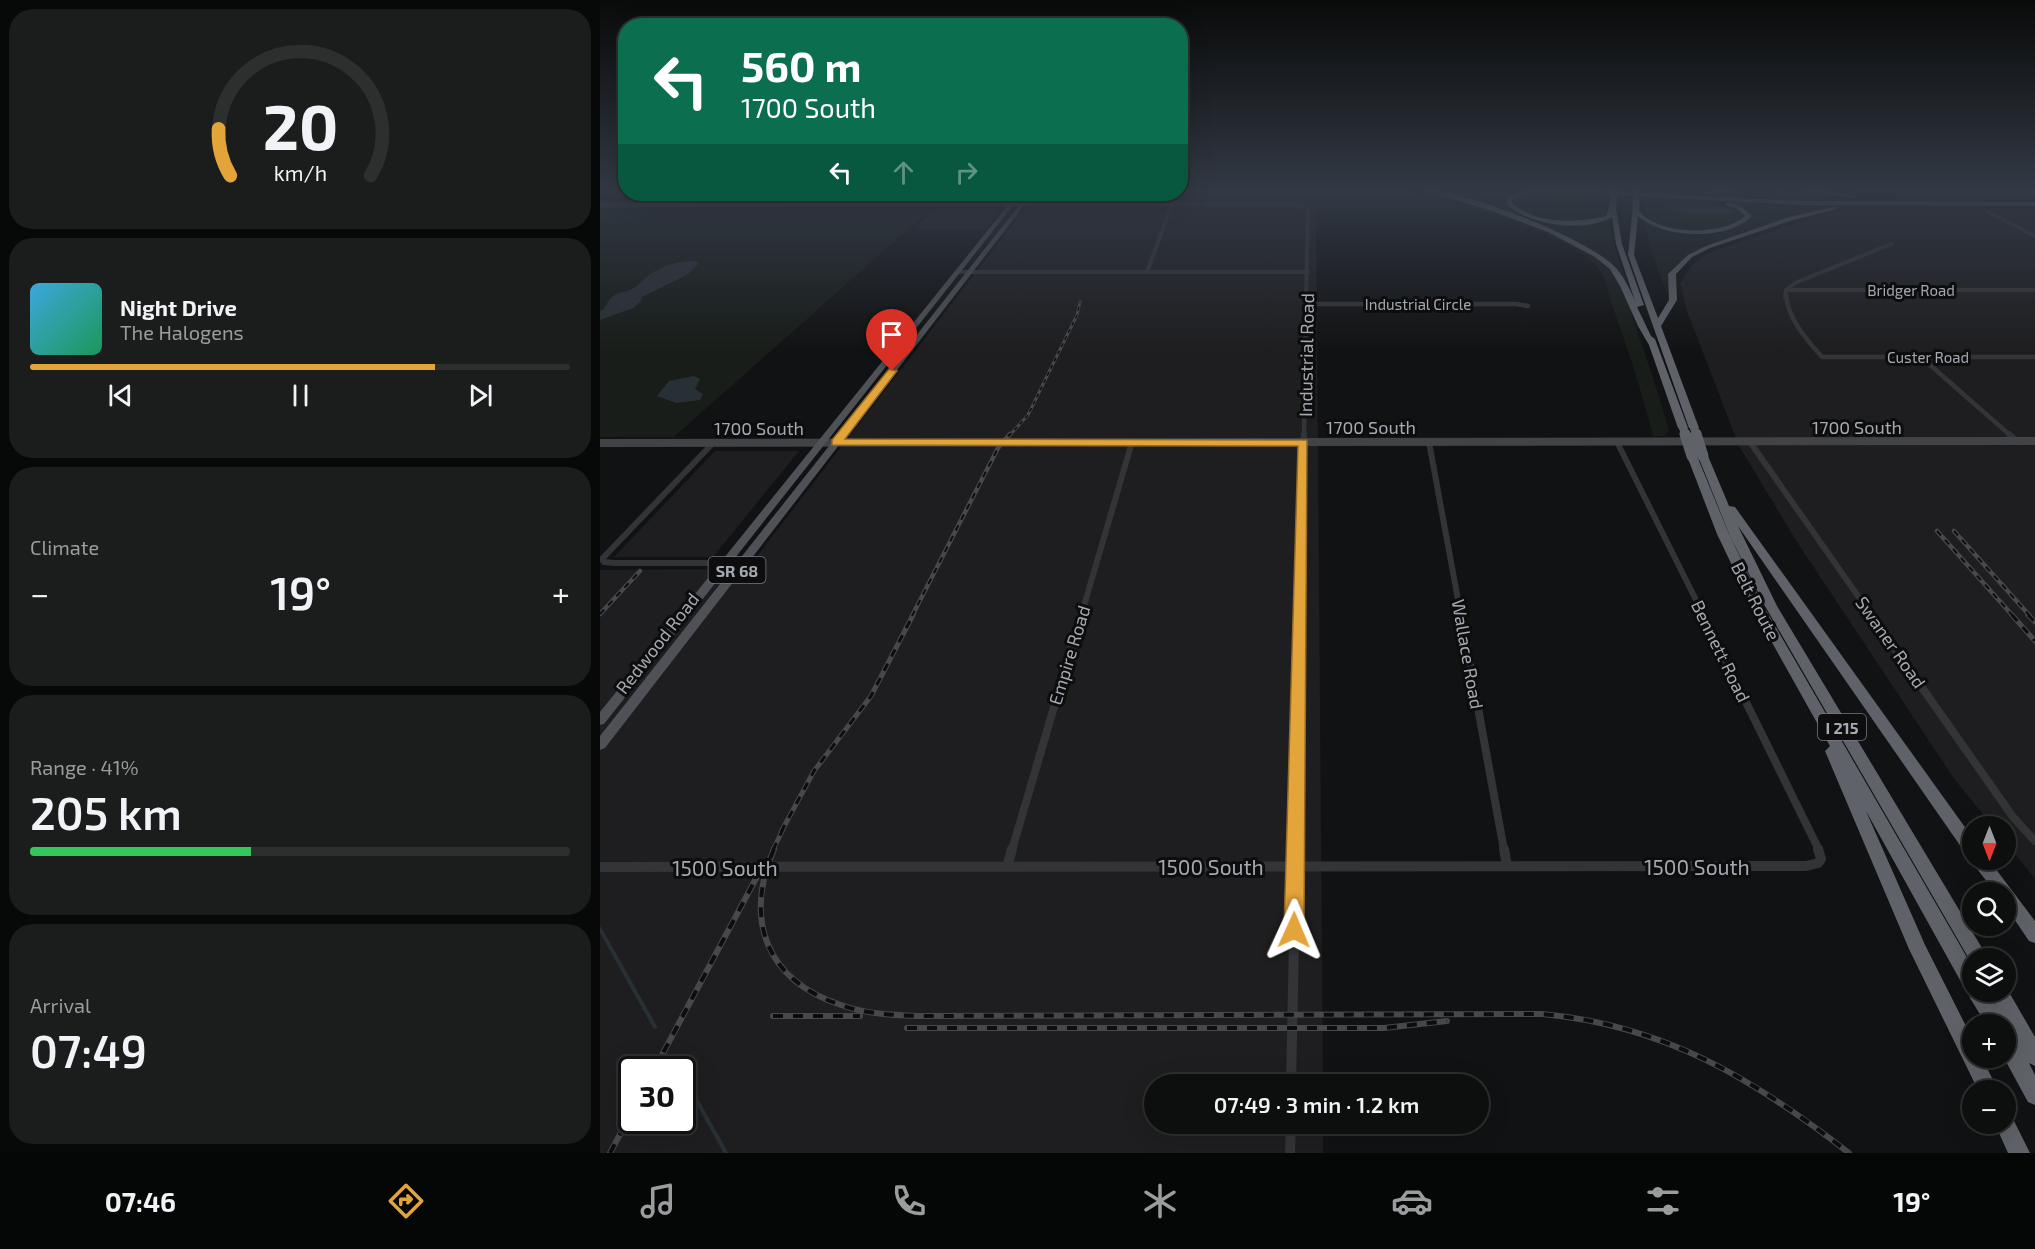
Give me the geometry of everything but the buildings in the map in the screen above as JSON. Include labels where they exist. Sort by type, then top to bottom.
[{"type":"highway","points":[[1574,243],[1598,256],[1612,269],[1645,335],[1653,345]]},
{"type":"highway","name":"Belt Route","points":[[1619,243],[1653,345],[1736,536],[1771,606],[1973,948]]},
{"type":"highway","name":"Belt Route","points":[[1632,243],[1631,255],[1688,428],[1692,456],[1731,553],[1757,605],[1962,966]]},
{"type":"highway","points":[[1656,328],[1672,300],[1672,274],[1690,256],[1720,243]]},
{"type":"highway","points":[[1716,489],[1962,835]]},
{"type":"highway","points":[[1812,703],[1913,938],[1983,1080]]},
{"type":"highway","points":[[1988,870],[1997,882]]},
{"type":"highway","points":[[2016,908],[2035,935]]},
{"type":"highway","points":[[2004,1002],[2035,1056]]},
{"type":"highway","points":[[2016,1060],[2035,1095]]},
{"type":"highway","points":[[2010,1134],[2019,1153]]},
{"type":"main road","name":"Redwood Road","points":[[600,721],[980,243]]},
{"type":"main road","name":"Redwood Road","points":[[600,745],[991,243]]},
{"type":"street","points":[[1147,272],[1158,243]]},
{"type":"street","name":"Industrial Road","points":[[1292,1074],[1294,866],[1308,243]]},
{"type":"street","points":[[1786,290],[1795,283],[1891,244]]},
{"type":"street","points":[[958,272],[1308,272]]},
{"type":"street","name":"Bridger Road","points":[[1786,290],[2035,290]]},
{"type":"street","name":"Custer Road","points":[[1786,290],[1785,302],[1800,331],[1822,357],[2035,357]]},
{"type":"street","name":"Industrial Circle","points":[[1307,304],[1506,304],[1528,306]]},
{"type":"street","points":[[1921,357],[2018,442]]},
{"type":"street","name":"1700 South","points":[[600,443],[2035,441]]},
{"type":"street","name":"Empire Road","points":[[1006,867],[1132,442]]},
{"type":"street","name":"Wallace Road","points":[[1429,442],[1507,866]]},
{"type":"street","name":"Bennett Road","points":[[1617,442],[1815,841],[1821,862]]},
{"type":"street","name":"Swaner Road","points":[[1750,442],[2002,800],[2035,841]]},
{"type":"street","points":[[713,443],[603,556],[602,561],[727,563]]},
{"type":"street","name":"1500 South","points":[[600,867],[1806,866],[1821,862]]},
{"type":"street","points":[[1290,1153],[1291,1134]]},
{"type":"shaded area","points":[[600,243],[893,243],[674,437],[600,437]]},
{"type":"shaded area","points":[[998,243],[1316,243],[1323,1074],[1144,1074],[1144,1134],[1323,1134],[1323,1153],[600,1153],[600,570],[747,569]]},
{"type":"shaded area","points":[[1563,243],[1572,243],[1582,248],[1605,265],[1619,281],[1627,298],[1669,430],[1665,436],[1653,436],[1634,370],[1600,271],[1587,257]]},
{"type":"shaded area","points":[[1581,243],[1614,243],[1629,288],[1610,263]]},
{"type":"shaded area","points":[[1649,243],[1721,243],[1706,248],[1680,264],[1669,291],[1666,291]]},
{"type":"shaded area","points":[[1737,243],[2035,243],[2035,879],[2016,855],[2016,816],[1985,816],[1955,780],[1797,542],[1739,446],[1687,311],[1680,283],[1693,264],[1710,252]]},
{"type":"shaded area","points":[[680,262],[699,263],[687,275],[642,297],[633,308],[600,320],[600,311],[615,295],[637,286],[661,268]]},
{"type":"shaded area","points":[[694,376],[700,379],[695,389],[703,394],[700,400],[676,403],[657,396],[669,381]]},
{"type":"shaded area","points":[[715,451],[799,451],[713,557],[614,557]]},
{"type":"waterway","points":[[600,929],[655,1027]]},
{"type":"waterway","points":[[696,1099],[726,1153]]},
{"type":"railway","points":[[1009,436],[1028,415],[1077,315],[1080,302]]},
{"type":"railway","points":[[912,616],[998,448],[1010,434]]},
{"type":"railway","points":[[1937,531],[2013,616]]},
{"type":"railway","points":[[1954,531],[2030,616]]},
{"type":"railway","points":[[600,614],[640,571]]},
{"type":"railway","points":[[781,832],[814,771],[871,696],[913,615]]},
{"type":"railway","points":[[2012,615],[2035,641]]},
{"type":"railway","points":[[2028,615],[2035,622]]},
{"type":"railway","points":[[773,850],[784,827]]},
{"type":"railway","points":[[774,849],[765,875],[761,899],[762,923],[768,944],[778,963],[794,980],[815,994],[850,1008],[879,1014],[918,1016],[1542,1014],[1586,1020],[1668,1043],[1706,1060],[1778,1102],[1849,1153]]},
{"type":"railway","points":[[661,1056],[761,869]]},
{"type":"railway","points":[[773,1016],[860,1016]]},
{"type":"railway","points":[[907,1028],[1384,1028],[1447,1021]]},
{"type":"railway","points":[[610,1153],[620,1134]]},
{"type":"route","points":[[892,371],[836,443],[1303,442],[1294,930]]}]
